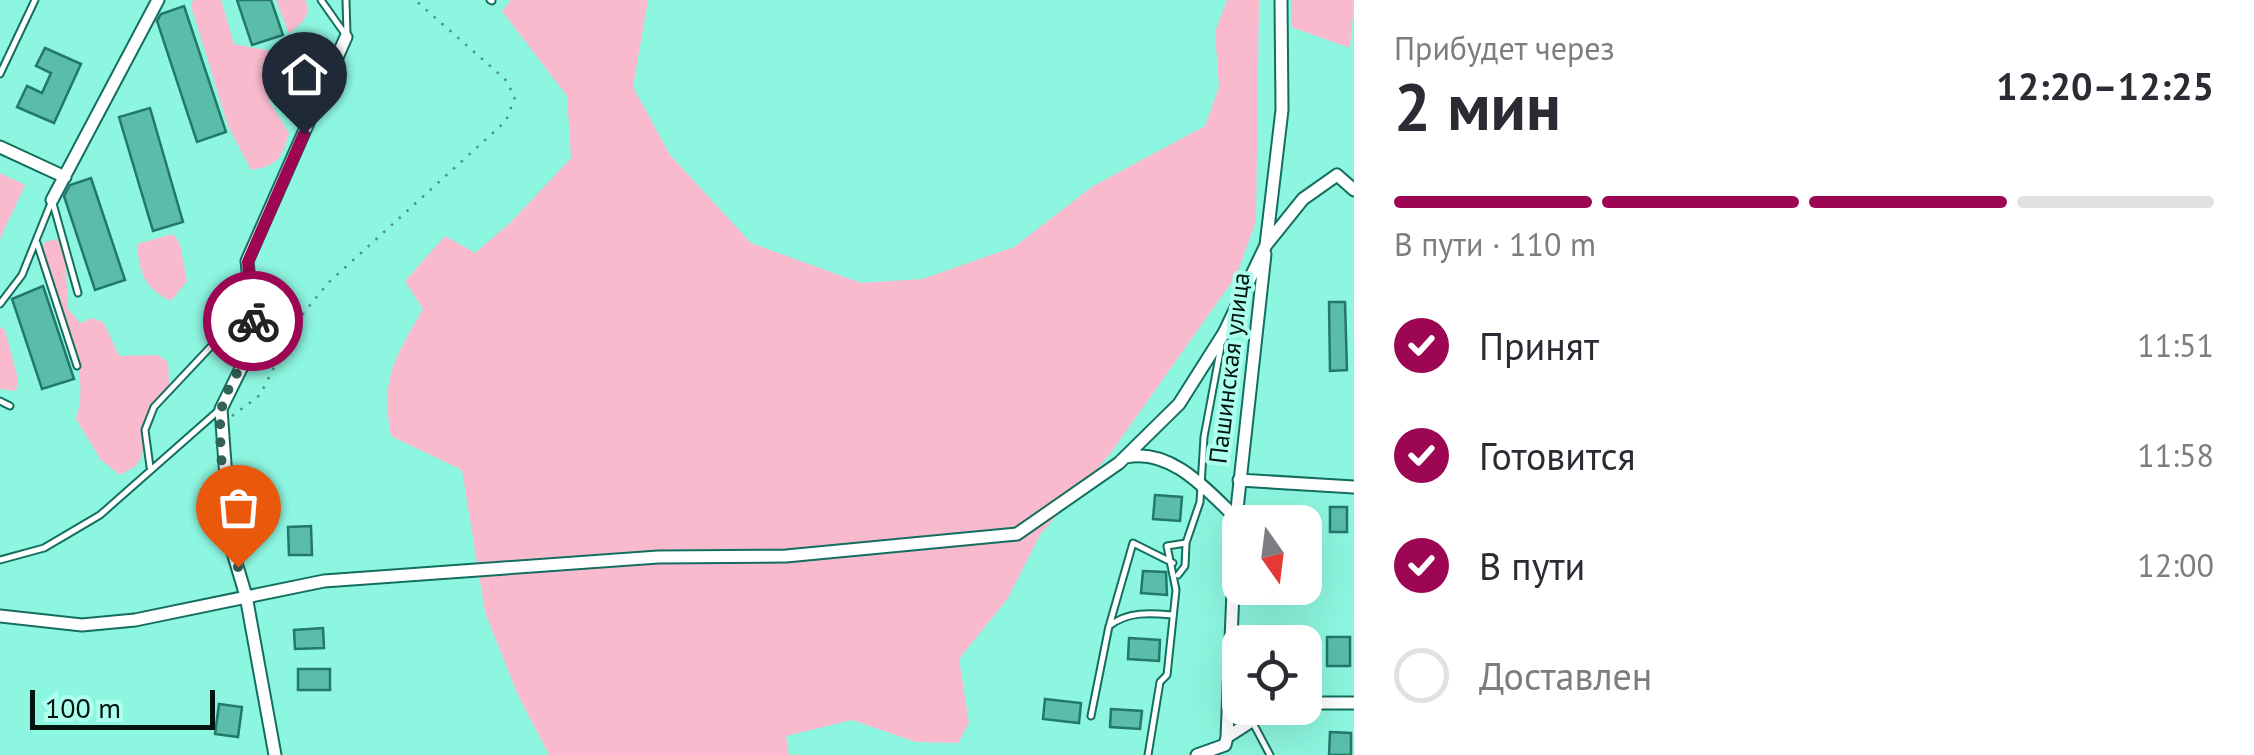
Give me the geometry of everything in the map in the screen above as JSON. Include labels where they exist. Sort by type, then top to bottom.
[{"type":"street","points":[[52,200],[158,0]]},
{"type":"street","name":"Пашинская улица","points":[[1237,505],[1282,110],[1282,0]]},
{"type":"street","points":[[275,755],[246,596],[232,546],[222,414],[255,340],[248,262],[346,37]]},
{"type":"street","points":[[0,147],[65,177]]},
{"type":"street","points":[[0,616],[82,625],[136,620],[324,581],[658,557],[786,556],[1017,534],[1126,457],[1179,404],[1224,332],[1266,245],[1303,199],[1338,174],[1354,190]]},
{"type":"street","points":[[1126,457],[1145,453],[1166,460],[1223,505]]},
{"type":"street","points":[[1239,480],[1354,487]]},
{"type":"street","name":"Пашинская улица","points":[[1227,737],[1232,605]]},
{"type":"street","points":[[1322,703],[1354,702]]},
{"type":"street","points":[[1197,755],[1225,745],[1227,737],[1246,725]]},
{"type":"lane","points":[[0,74],[36,0]]},
{"type":"lane","points":[[321,0],[346,37]]},
{"type":"lane","points":[[346,0],[346,37]]},
{"type":"lane","points":[[0,304],[22,276],[52,200]]},
{"type":"lane","points":[[52,200],[78,293]]},
{"type":"lane","points":[[37,243],[77,366]]},
{"type":"lane","points":[[150,467],[145,430],[154,406],[233,322],[252,312]]},
{"type":"lane","points":[[1176,578],[1184,566],[1186,543],[1200,502],[1204,437],[1224,332]]},
{"type":"lane","points":[[0,401],[10,406]]},
{"type":"lane","points":[[0,560],[44,548],[100,515],[150,467],[222,414]]},
{"type":"lane","points":[[1148,755],[1160,682],[1167,676],[1173,615],[1176,578],[1166,546],[1186,543]]},
{"type":"lane","points":[[1091,716],[1109,626],[1133,544],[1173,563]]},
{"type":"lane","points":[[1109,626],[1119,618],[1143,613],[1173,615]]},
{"type":"lane","points":[[1254,725],[1270,755]]},
{"type":"path","points":[[222,414],[242,411],[260,395],[298,320],[328,284],[506,120],[515,98],[504,79],[416,0]]},
{"type":"shaded area","points":[[193,0],[221,0],[234,44],[271,51],[269,101],[289,133],[281,155],[267,166],[251,170],[228,126],[191,6]]},
{"type":"shaded area","points":[[276,0],[305,0],[306,15],[289,34]]},
{"type":"shaded area","points":[[511,0],[648,0],[633,87],[670,155],[751,243],[861,283],[922,279],[1014,247],[1093,186],[1205,126],[1219,87],[1215,32],[1227,0],[1259,0],[1256,221],[1236,276],[1110,454],[1040,535],[1008,598],[959,659],[969,723],[958,743],[916,742],[852,720],[786,736],[789,755],[549,755],[517,693],[485,612],[462,470],[391,436],[387,399],[392,369],[423,309],[405,281],[445,236],[475,253],[510,223],[571,158],[567,96],[502,11]]},
{"type":"shaded area","points":[[1291,0],[1354,0],[1350,48],[1291,27]]},
{"type":"shaded area","points":[[0,173],[25,185],[0,239]]},
{"type":"shaded area","points":[[173,234],[180,244],[187,281],[171,301],[155,291],[145,278],[137,244]]},
{"type":"shaded area","points":[[57,239],[65,248],[68,309],[80,323],[92,318],[104,323],[119,356],[157,355],[168,362],[169,385],[145,430],[142,456],[136,466],[120,475],[101,460],[76,419],[80,400],[77,360],[65,320],[39,264],[38,253],[45,242]]},
{"type":"shaded area","points":[[0,327],[5,330],[18,379],[16,391],[0,389]]},
{"type":"building","points":[[237,0],[271,0],[283,35],[252,45]]},
{"type":"building","points":[[184,6],[226,132],[197,142],[157,21],[161,14]]},
{"type":"building","points":[[45,48],[81,64],[54,123],[17,107],[27,86],[42,93],[51,73],[36,66]]},
{"type":"building","points":[[150,108],[183,222],[153,231],[119,117]]},
{"type":"building","points":[[91,178],[125,280],[95,290],[64,196],[70,185]]},
{"type":"building","points":[[43,286],[74,379],[42,389],[12,299]]},
{"type":"building","points":[[1329,302],[1345,302],[1347,370],[1330,371]]},
{"type":"building","points":[[1155,495],[1182,497],[1180,521],[1153,519]]},
{"type":"building","points":[[1330,507],[1347,507],[1347,532],[1330,532]]},
{"type":"building","points":[[311,526],[312,555],[289,555],[288,527]]},
{"type":"building","points":[[1143,571],[1166,572],[1167,595],[1141,593]]},
{"type":"building","points":[[323,628],[324,648],[295,649],[294,630]]},
{"type":"building","points":[[1327,637],[1350,637],[1350,666],[1327,666]]},
{"type":"building","points":[[1129,638],[1160,640],[1159,661],[1128,659]]},
{"type":"building","points":[[298,669],[330,669],[330,690],[298,690]]},
{"type":"building","points":[[1045,699],[1081,703],[1079,723],[1043,719]]},
{"type":"building","points":[[219,704],[242,707],[238,737],[215,734]]},
{"type":"building","points":[[1111,709],[1142,711],[1140,729],[1110,727]]},
{"type":"building","points":[[1330,732],[1351,733],[1351,755],[1329,755]]},
{"type":"way so far","points":[[238,567],[225,490],[221,410],[255,340],[253,321]]},
{"type":"route","points":[[253,321],[248,262],[260,226],[304,134]]}]
